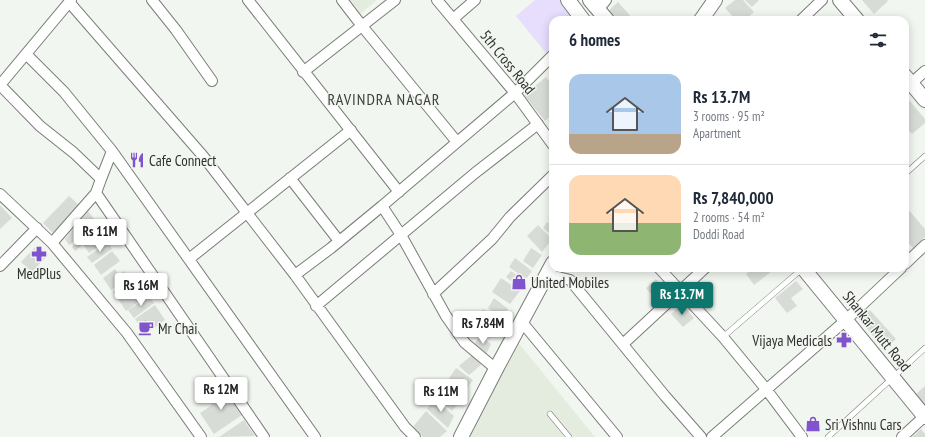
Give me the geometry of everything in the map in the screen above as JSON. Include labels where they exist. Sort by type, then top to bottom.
[{"type":"street","points":[[152,0],[212,81]]},
{"type":"street","points":[[248,0],[399,192]]},
{"type":"street","points":[[342,0],[457,142]]},
{"type":"street","points":[[304,72],[395,0]]},
{"type":"street","name":"5th Cross Road","points":[[437,0],[515,93],[549,139]]},
{"type":"street","points":[[453,19],[475,0]]},
{"type":"street","points":[[568,0],[580,16]]},
{"type":"street","points":[[704,16],[715,0]]},
{"type":"street","points":[[806,16],[822,0]]},
{"type":"street","points":[[840,0],[854,16]]},
{"type":"street","points":[[101,180],[74,153],[40,126],[0,85],[70,1],[202,156],[295,275],[405,427],[415,437]]},
{"type":"street","points":[[26,54],[64,92],[112,151],[315,437]]},
{"type":"street","points":[[295,275],[399,192],[515,93],[549,59]]},
{"type":"street","points":[[909,82],[925,71]]},
{"type":"street","points":[[909,85],[925,100]]},
{"type":"street","points":[[316,306],[493,158],[538,124]]},
{"type":"street","points":[[189,259],[246,212],[351,130]]},
{"type":"street","points":[[52,243],[96,193],[112,151]]},
{"type":"street","points":[[290,178],[339,241]]},
{"type":"street","points":[[433,294],[492,239],[510,217],[549,179]]},
{"type":"street","points":[[96,193],[264,437]]},
{"type":"street","points":[[0,194],[52,243],[127,333],[201,437]]},
{"type":"street","points":[[382,206],[401,235],[446,316],[465,343],[496,369]]},
{"type":"street","points":[[0,266],[37,228]]},
{"type":"street","points":[[909,260],[925,245]]},
{"type":"street","points":[[461,437],[521,321],[549,272]]},
{"type":"street","points":[[663,272],[723,337],[766,389],[802,437]]},
{"type":"street","points":[[623,344],[701,272]]},
{"type":"street","name":"Shankar Mutt Road","points":[[806,272],[925,416]]},
{"type":"street","points":[[712,437],[846,320],[897,272]]},
{"type":"street","points":[[545,280],[558,277],[570,280],[665,396],[701,437]]},
{"type":"street","points":[[521,321],[617,437]]},
{"type":"street","points":[[902,437],[925,416]]},
{"type":"lane","points":[[909,170],[925,156]]},
{"type":"lane","points":[[723,337],[798,272]]},
{"type":"lane","points":[[828,437],[925,348]]},
{"type":"lane","points":[[550,414],[569,437]]},
{"type":"path","points":[[140,325],[146,321]]},
{"type":"shaded area","points":[[346,0],[377,0],[358,16]]},
{"type":"shaded area","points":[[535,0],[559,0],[571,16],[549,16],[549,50],[546,53],[516,16]]},
{"type":"shaded area","points":[[517,341],[595,437],[468,437]]},
{"type":"building","points":[[735,0],[743,0],[754,12],[750,16],[732,16],[725,8]]},
{"type":"building","points":[[745,0],[759,0],[752,7]]},
{"type":"building","points":[[862,0],[887,0],[888,1],[874,14]]},
{"type":"building","points":[[618,2],[630,16],[612,16],[608,11]]},
{"type":"building","points":[[546,77],[549,81],[549,118],[545,121],[524,95]]},
{"type":"building","points":[[909,100],[925,119],[925,123],[912,134],[909,131]]},
{"type":"building","points":[[69,196],[79,205],[53,233],[43,223]]},
{"type":"building","points":[[0,205],[12,218],[0,229]]},
{"type":"building","points":[[909,210],[925,229],[925,237],[913,248],[909,244]]},
{"type":"building","points":[[88,211],[98,224],[69,245],[65,239]]},
{"type":"building","points":[[547,222],[549,223],[549,233],[543,228]]},
{"type":"building","points":[[538,225],[549,236],[549,243],[542,252],[527,236]]},
{"type":"building","points":[[92,233],[97,239],[102,236],[106,241],[89,253],[81,241]]},
{"type":"building","points":[[78,242],[81,246],[75,251],[72,247]]},
{"type":"building","points":[[108,242],[112,249],[92,263],[87,257]]},
{"type":"building","points":[[37,245],[48,255],[32,272],[21,262]]},
{"type":"building","points":[[531,248],[542,255],[533,268],[523,261]]},
{"type":"building","points":[[112,251],[120,261],[101,275],[94,265]]},
{"type":"building","points":[[515,258],[532,271],[526,279],[509,267]]},
{"type":"building","points":[[115,269],[119,275],[124,271],[128,278],[111,290],[103,278]]},
{"type":"building","points":[[511,271],[526,282],[521,288],[506,277]]},
{"type":"building","points":[[748,272],[771,272],[754,285],[746,274]]},
{"type":"building","points":[[501,278],[520,291],[510,304],[492,292]]},
{"type":"building","points":[[656,279],[669,294],[658,303],[646,288]]},
{"type":"building","points":[[796,281],[803,289],[791,298],[797,306],[787,313],[775,298]]},
{"type":"building","points":[[123,284],[130,294],[139,289],[145,297],[126,311],[113,292]]},
{"type":"building","points":[[149,296],[154,303],[134,318],[128,310]]},
{"type":"building","points":[[494,298],[508,309],[502,319],[488,308]]},
{"type":"building","points":[[682,304],[694,318],[683,327],[671,314]]},
{"type":"building","points":[[155,305],[165,320],[146,334],[135,319]]},
{"type":"building","points":[[483,309],[502,324],[491,338],[472,324]]},
{"type":"building","points":[[870,310],[896,339],[885,350],[859,319]]},
{"type":"building","points":[[480,336],[491,344],[486,354],[474,344]]},
{"type":"building","points":[[473,354],[481,365],[469,375],[459,366]]},
{"type":"building","points":[[456,368],[473,380],[466,389],[449,378]]},
{"type":"building","points":[[450,381],[465,392],[460,399],[445,388]]},
{"type":"building","points":[[925,386],[925,405],[916,394]]},
{"type":"building","points":[[224,387],[242,415],[214,434],[200,413],[212,405],[208,398]]},
{"type":"building","points":[[445,389],[460,402],[452,411],[437,398]]},
{"type":"building","points":[[435,399],[454,416],[448,428],[427,409]]},
{"type":"building","points":[[426,411],[447,431],[440,437],[423,437],[413,427]]},
{"type":"building","points":[[244,420],[255,436],[219,437]]},
{"type":"building","points":[[921,429],[925,434],[925,437],[912,437]]},
{"type":"place","name":"Cafe Connect","points":[[137,160]]},
{"type":"place","name":"MedPlus","points":[[39,254]]},
{"type":"place","name":"United Mobiles","points":[[519,282]]},
{"type":"place","name":"Mr Chai","points":[[146,328]]},
{"type":"place","name":"Vijaya Medicals","points":[[844,340]]},
{"type":"place","name":"Sri Vishnu Cars","points":[[813,424]]},
{"type":"district","name":"RAVINDRA NAGAR","points":[[384,99]]}]
